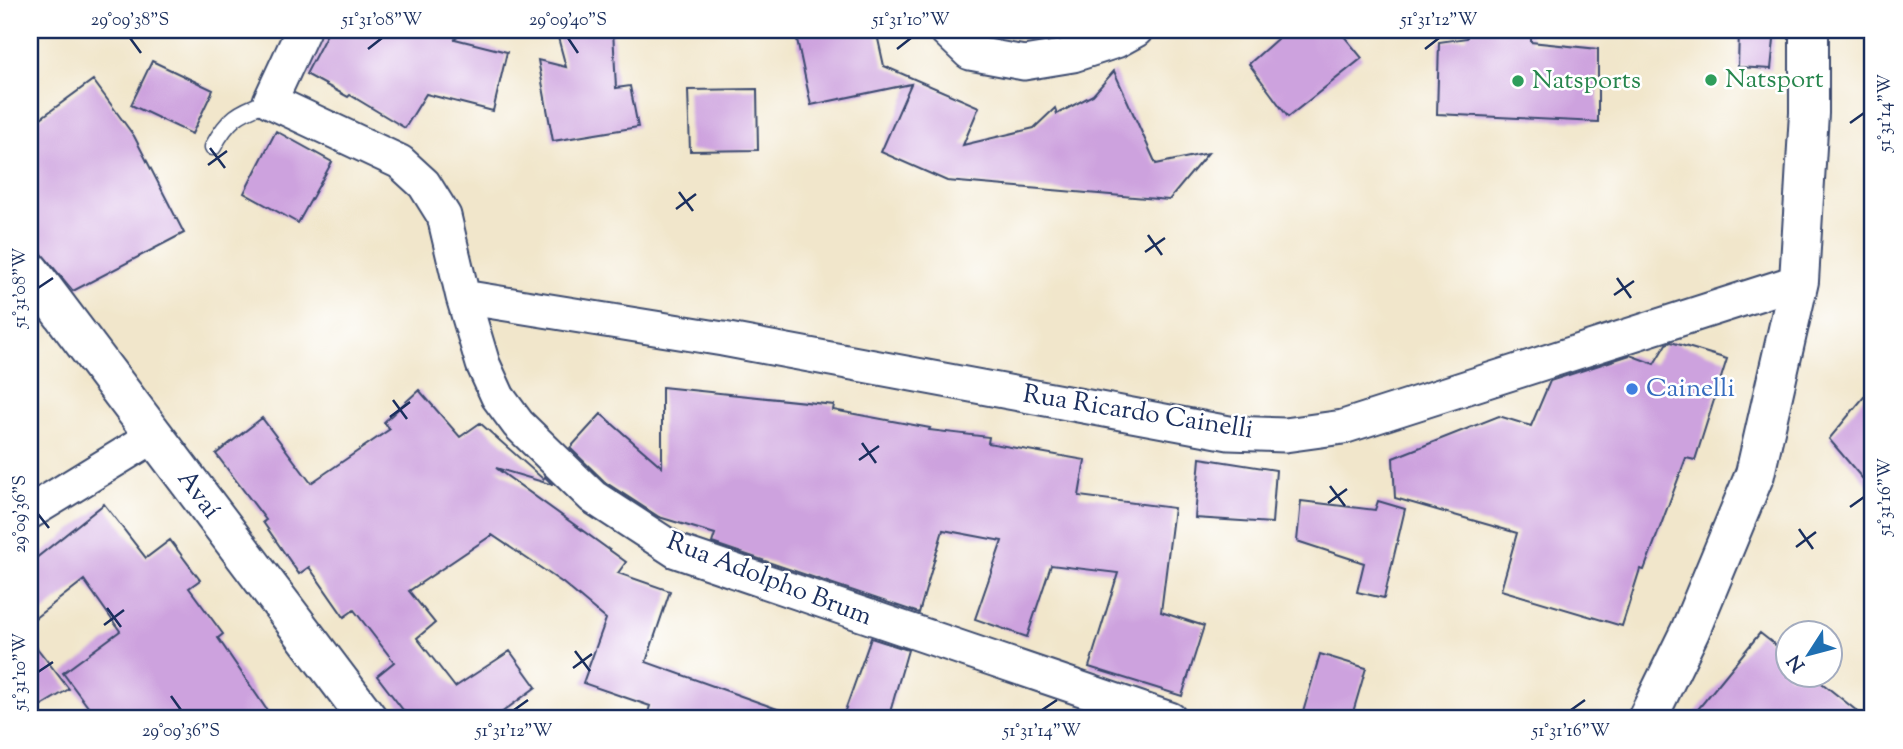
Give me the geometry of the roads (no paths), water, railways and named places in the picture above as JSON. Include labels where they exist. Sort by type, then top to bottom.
[{"type":"main road","points":[[1647,719],[1690,631],[1755,474],[1799,281],[1809,113],[1809,30]]},
{"type":"main road","name":"Avaí","points":[[30,271],[368,719]]},
{"type":"street","points":[[270,102],[303,30]]},
{"type":"street","points":[[946,30],[970,52],[1024,63],[1073,55],[1116,41],[1136,30]]},
{"type":"street","name":"Rua Adolpho Brum","points":[[270,102],[400,162],[424,184],[444,216],[463,297],[483,364],[498,397],[518,424],[593,498],[676,551],[1170,719]]},
{"type":"street","name":"Rua Ricardo Cainelli","points":[[463,297],[723,339],[1229,433],[1284,435],[1343,427],[1799,281]]},
{"type":"street","points":[[30,512],[154,436]]},
{"type":"lane","points":[[213,147],[224,125],[244,110],[270,102]]},
{"type":"place","name":"Natsport","points":[[1711,80]]},
{"type":"place","name":"Natsports","points":[[1518,81]]},
{"type":"place","name":"Cainelli","points":[[1632,389]]}]
